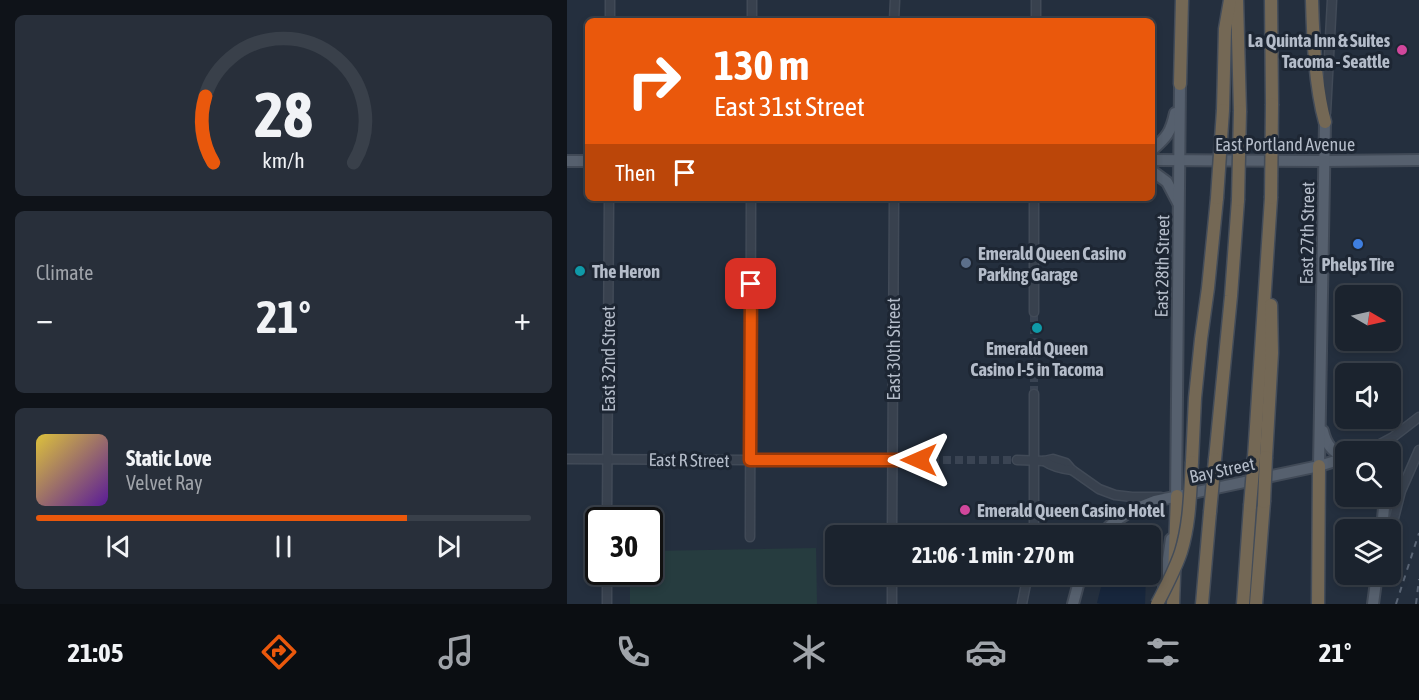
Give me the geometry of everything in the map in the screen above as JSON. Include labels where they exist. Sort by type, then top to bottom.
[{"type":"highway","points":[[1180,84],[1182,0]]},
{"type":"highway","points":[[1157,604],[1175,569],[1189,513],[1195,398],[1217,198],[1223,110],[1225,29],[1230,0]]},
{"type":"highway","points":[[1201,604],[1238,200],[1240,111],[1237,0]]},
{"type":"highway","points":[[1243,604],[1250,506],[1260,457],[1272,353],[1271,0]]},
{"type":"highway","points":[[1312,0],[1318,80],[1325,122]]},
{"type":"highway","points":[[1256,604],[1264,502],[1260,457]]},
{"type":"highway","points":[[1318,604],[1319,466]]},
{"type":"highway","points":[[1173,604],[1177,496]]},
{"type":"main road","name":"East 28th Street","points":[[1177,496],[1180,84]]},
{"type":"main road","points":[[1155,147],[1166,137],[1172,127],[1180,99]]},
{"type":"main road","name":"East 27th Street","points":[[1319,466],[1325,122]]},
{"type":"main road","name":"East Portland Avenue","points":[[1155,160],[1419,160]]},
{"type":"main road","points":[[567,161],[585,161]]},
{"type":"main road","points":[[1155,173],[1167,182],[1180,206]]},
{"type":"main road","points":[[1320,422],[1328,445],[1335,452]]},
{"type":"main road","name":"Bay Street","points":[[1162,604],[1177,496],[1335,461]]},
{"type":"main road","points":[[1112,525],[1133,509],[1177,496]]},
{"type":"main road","points":[[1073,604],[1078,585]]},
{"type":"main road","points":[[1375,604],[1376,585]]},
{"type":"street","points":[[610,0],[610,18]]},
{"type":"street","points":[[752,0],[752,18]]},
{"type":"street","points":[[894,0],[894,18]]},
{"type":"street","points":[[1036,0],[1036,18]]},
{"type":"street","name":"East 28th Street","points":[[1177,0],[1180,84]]},
{"type":"street","name":"East 27th Street","points":[[1325,122],[1332,0]]},
{"type":"street","name":"East 32nd Street","points":[[607,507],[609,201]]},
{"type":"street","points":[[750,537],[751,201]]},
{"type":"street","name":"East 30th Street","points":[[892,525],[894,201]]},
{"type":"street","points":[[1034,201],[1034,312]]},
{"type":"street","points":[[1034,394],[1034,525]]},
{"type":"street","points":[[1386,441],[1419,417]]},
{"type":"street","points":[[1394,519],[1401,491],[1419,450]]},
{"type":"street","name":"East R Street","points":[[567,459],[919,460]]},
{"type":"street","points":[[1017,460],[1044,461],[1063,469],[1072,470],[1099,489],[1115,495],[1177,496]]},
{"type":"street","points":[[607,585],[607,604]]},
{"type":"street","points":[[892,585],[892,604]]},
{"type":"street","points":[[1021,604],[1025,585]]},
{"type":"street","points":[[1375,604],[1379,585]]},
{"type":"green space","points":[[816,548],[817,604],[630,604],[630,585],[663,585],[663,551]]},
{"type":"water","points":[[1102,585],[1146,585],[1145,604],[1097,603]]},
{"type":"tunnel","points":[[1034,312],[1034,394]]},
{"type":"tunnel","points":[[919,460],[1017,460]]},
{"type":"railway","points":[[1396,604],[1419,533]]},
{"type":"railway","points":[[1416,604],[1419,579]]},
{"type":"place","name":"La Quinta Inn & Suites Tacoma - Seattle","points":[[1402,50]]},
{"type":"place","name":"Phelps Tire","points":[[1358,244]]},
{"type":"place","name":"Emerald Queen Casino Parking Garage","points":[[966,263]]},
{"type":"place","name":"The Heron","points":[[580,271]]},
{"type":"place","name":"Emerald Queen Casino I-5 in Tacoma","points":[[1037,328]]},
{"type":"place","name":"Emerald Queen Casino Hotel","points":[[965,510]]},
{"type":"route","points":[[751,284],[750,460],[919,460]]}]
